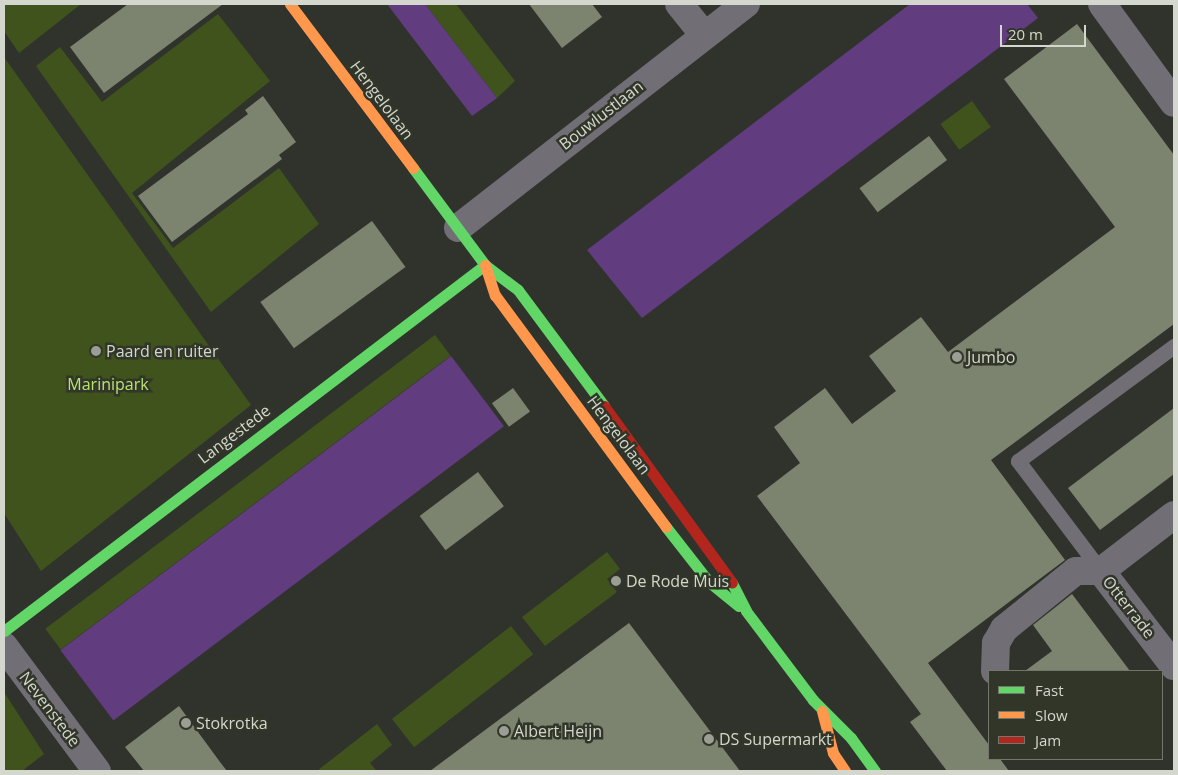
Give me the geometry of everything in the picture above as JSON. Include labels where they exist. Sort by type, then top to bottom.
[{"type":"street","name":"Hengelolaan","points":[[290,4],[485,264],[518,290],[725,570],[746,612],[822,711],[851,738],[875,771]]},
{"type":"street","points":[[679,4],[704,35]]},
{"type":"street","name":"Bouwlustlaan","points":[[458,228],[746,4]]},
{"type":"street","points":[[1102,4],[1174,103]]},
{"type":"street","name":"Hengelolaan","points":[[485,264],[495,295],[681,545],[709,582],[746,612]]},
{"type":"street","name":"Langestede","points":[[4,631],[485,264]]},
{"type":"street","points":[[995,670],[996,643],[1004,629],[1076,571],[1101,571],[1174,515]]},
{"type":"street","name":"Otterrade","points":[[1101,571],[1174,666]]},
{"type":"street","name":"Nevenstede","points":[[4,646],[97,771]]},
{"type":"street","name":"Hengelolaan","points":[[822,711],[833,753],[845,771]]},
{"type":"lane","points":[[1101,571],[1018,461],[1174,346]]},
{"type":"green space","points":[[4,4],[81,4],[19,53],[4,31]]},
{"type":"green space","points":[[425,4],[456,4],[515,81],[497,98]]},
{"type":"green space","points":[[218,14],[270,81],[132,193],[173,248],[279,168],[319,224],[211,312],[36,66],[60,47],[102,102]]},
{"type":"green space","name":"Marinipark","points":[[4,57],[251,405],[41,571],[4,513]]},
{"type":"green space","points":[[972,101],[991,127],[959,150],[940,124]]},
{"type":"green space","points":[[435,335],[451,356],[61,649],[45,629]]},
{"type":"green space","points":[[607,552],[620,569],[607,579],[617,592],[545,646],[522,617]]},
{"type":"green space","points":[[511,626],[533,654],[414,747],[392,719]]},
{"type":"green space","points":[[4,692],[44,754],[22,771],[4,771]]},
{"type":"green space","points":[[377,724],[392,745],[370,763],[376,770],[317,771]]},
{"type":"shaded area","points":[[387,4],[425,4],[497,98],[472,116]]},
{"type":"shaded area","points":[[910,4],[1027,4],[1038,18],[642,318],[587,250]]},
{"type":"shaded area","points":[[451,356],[504,426],[113,721],[60,650]]},
{"type":"building","points":[[128,4],[223,4],[104,93],[70,47]]},
{"type":"building","points":[[529,4],[592,4],[602,17],[562,48]]},
{"type":"building","points":[[1077,24],[1174,155],[1174,324],[991,460],[1065,560],[928,663],[988,744],[988,760],[1001,760],[1009,771],[947,771],[910,722],[921,714],[757,496],[800,463],[774,427],[825,388],[852,424],[896,391],[869,356],[921,317],[948,352],[1115,227],[1004,79]]},
{"type":"building","points":[[263,96],[296,142],[279,155],[282,159],[172,242],[138,196],[248,114],[245,110]]},
{"type":"building","points":[[929,136],[947,160],[878,212],[860,188]]},
{"type":"building","points":[[372,221],[406,267],[294,348],[260,302]]},
{"type":"building","points":[[513,388],[530,411],[509,427],[492,403]]},
{"type":"building","points":[[1174,408],[1174,474],[1100,530],[1068,488]]},
{"type":"building","points":[[478,472],[504,506],[446,550],[420,516]]},
{"type":"building","points":[[1072,594],[1129,670],[1026,670],[1052,651],[1033,625]]},
{"type":"building","points":[[629,623],[740,771],[430,771]]},
{"type":"building","points":[[179,706],[227,771],[144,771],[125,747]]},
{"type":"traffic: fast","points":[[413,168],[485,265],[518,290],[604,406]]},
{"type":"traffic: fast","points":[[4,631],[485,265]]},
{"type":"traffic: fast","points":[[666,527],[709,582],[739,606]]},
{"type":"traffic: fast","points":[[732,583],[746,611],[813,700],[851,738],[875,771]]},
{"type":"traffic: slow","points":[[290,4],[413,168]]},
{"type":"traffic: slow","points":[[485,265],[495,295],[666,527]]},
{"type":"traffic: slow","points":[[822,711],[833,753],[845,771]]},
{"type":"traffic: jam","points":[[604,406],[732,583]]},
{"type":"place","name":"Paard en ruiter","points":[[96,351]]},
{"type":"place","name":"Jumbo","points":[[957,357]]},
{"type":"place","name":"De Rode Muis","points":[[616,581]]},
{"type":"place","name":"Stokrotka","points":[[186,723]]},
{"type":"place","name":"Albert Heijn","points":[[504,731]]},
{"type":"place","name":"DS Supermarkt","points":[[709,739]]}]
